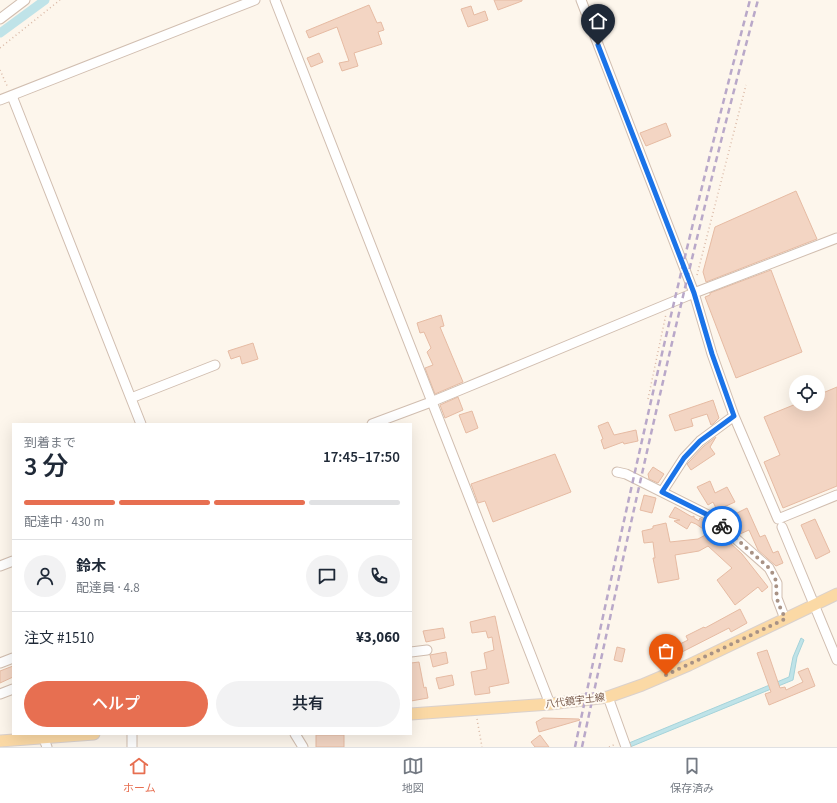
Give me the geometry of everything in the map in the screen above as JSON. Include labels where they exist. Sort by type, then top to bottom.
[{"type":"main road","name":"八代鏡宇土線","points":[[412,714],[550,704],[608,697],[642,686],[689,665],[837,594]]},
{"type":"main road","points":[[0,741],[44,740],[86,735]]},
{"type":"street","points":[[0,19],[25,0]]},
{"type":"street","points":[[0,100],[255,0]]},
{"type":"street","points":[[274,0],[550,704]]},
{"type":"street","points":[[581,0],[690,282],[712,354],[734,416],[778,518],[837,495]]},
{"type":"street","points":[[12,96],[142,423]]},
{"type":"street","points":[[375,423],[431,402],[694,293],[837,238]]},
{"type":"street","points":[[131,398],[215,365]]},
{"type":"street","points":[[662,492],[684,458],[700,441],[734,416]]},
{"type":"street","points":[[617,472],[626,474],[710,516],[769,568],[777,583],[777,598],[785,619]]},
{"type":"street","points":[[782,527],[837,660]]},
{"type":"street","points":[[0,566],[12,561]]},
{"type":"street","points":[[412,652],[427,650]]},
{"type":"street","points":[[0,663],[12,658]]},
{"type":"street","points":[[0,694],[12,688]]},
{"type":"street","points":[[608,697],[626,747]]},
{"type":"street","points":[[132,735],[132,747]]},
{"type":"street","points":[[295,735],[303,747]]},
{"type":"path","points":[[0,48],[60,0]]},
{"type":"path","points":[[0,70],[12,96]]},
{"type":"path","points":[[690,282],[696,278],[746,85]]},
{"type":"path","points":[[648,399],[668,305]]},
{"type":"path","points":[[475,710],[482,747]]},
{"type":"water","points":[[801,638],[804,640],[797,657],[793,680],[630,747],[629,743],[789,677],[793,657]]},
{"type":"building","points":[[494,0],[522,0],[522,1],[498,10]]},
{"type":"building","points":[[369,5],[377,23],[381,22],[384,30],[378,32],[382,44],[354,53],[358,66],[342,71],[339,63],[349,61],[337,27],[309,38],[306,31]]},
{"type":"building","points":[[471,6],[474,15],[485,11],[488,20],[468,27],[461,9]]},
{"type":"building","points":[[606,8],[614,26],[601,31],[593,13]]},
{"type":"building","points":[[319,53],[323,62],[311,67],[307,58]]},
{"type":"building","points":[[666,123],[671,136],[646,146],[640,133]]},
{"type":"building","points":[[796,191],[817,239],[706,282],[703,272],[715,227]]},
{"type":"building","points":[[771,270],[802,352],[736,378],[705,297],[710,295],[710,293]]},
{"type":"building","points":[[441,315],[444,326],[440,327],[463,382],[435,394],[425,368],[433,365],[427,352],[431,348],[424,332],[420,333],[417,323]]},
{"type":"building","points":[[253,343],[258,359],[242,364],[240,356],[231,359],[228,351]]},
{"type":"building","points":[[837,387],[837,486],[783,508],[764,462],[780,455],[764,417],[789,407],[789,411],[825,411],[825,392]]},
{"type":"building","points":[[458,397],[463,410],[445,418],[440,405]]},
{"type":"building","points":[[713,400],[719,418],[713,424],[711,425],[707,414],[691,419],[693,426],[675,431],[669,415]]},
{"type":"building","points":[[472,411],[478,428],[466,433],[459,415]]},
{"type":"building","points":[[608,422],[614,435],[636,430],[638,441],[624,444],[623,442],[604,449],[601,440],[603,439],[598,426]]},
{"type":"building","points":[[716,437],[710,447],[715,454],[691,470],[687,464],[704,446]]},
{"type":"building","points":[[555,454],[571,492],[493,522],[485,501],[478,503],[471,484]]},
{"type":"building","points":[[653,467],[664,474],[658,483],[649,479],[648,474]]},
{"type":"building","points":[[710,481],[715,493],[727,487],[735,502],[717,510],[713,502],[708,505],[697,487]]},
{"type":"building","points":[[644,495],[656,498],[652,513],[640,510]]},
{"type":"building","points":[[675,507],[692,517],[694,516],[694,518],[699,521],[700,518],[714,528],[742,554],[768,587],[762,592],[758,587],[735,605],[717,580],[732,568],[708,546],[699,551],[675,555],[679,579],[658,583],[653,558],[655,558],[653,542],[644,543],[642,531],[651,529],[653,526],[666,523],[670,542],[698,539],[709,533],[691,522],[687,529],[674,521],[680,520],[669,517]]},
{"type":"building","points":[[747,508],[760,537],[765,535],[773,553],[778,551],[783,563],[776,566],[758,550],[749,530],[740,534],[728,523],[737,513]]},
{"type":"building","points":[[815,519],[830,552],[816,559],[801,525]]},
{"type":"building","points":[[740,609],[747,623],[731,632],[729,628],[680,653],[676,646],[688,640],[686,636],[704,627],[705,628]]},
{"type":"building","points":[[495,616],[509,683],[489,687],[490,693],[475,695],[471,672],[487,669],[484,653],[494,650],[492,637],[488,638],[486,631],[472,633],[470,622]]},
{"type":"building","points":[[443,628],[445,638],[426,642],[423,631]]},
{"type":"building","points":[[617,647],[625,649],[622,662],[614,660]]},
{"type":"building","points":[[767,650],[780,688],[785,687],[786,690],[803,682],[798,672],[808,668],[815,686],[769,705],[765,694],[771,692],[757,653]]},
{"type":"building","points":[[446,652],[448,663],[433,667],[430,655]]},
{"type":"building","points":[[663,652],[666,660],[656,664],[653,656]]},
{"type":"building","points":[[419,662],[424,688],[426,687],[428,698],[412,701],[412,663]]},
{"type":"building","points":[[12,666],[12,677],[0,683],[0,671]]},
{"type":"building","points":[[452,675],[454,685],[439,689],[436,678]]},
{"type":"building","points":[[543,718],[580,720],[539,732],[536,722]]},
{"type":"building","points":[[316,735],[344,735],[344,747],[316,747]]},
{"type":"building","points":[[540,735],[549,747],[535,747],[531,742]]},
{"type":"waterway","points":[[0,33],[45,0]]},
{"type":"railway","points":[[575,747],[615,560],[658,372],[702,186],[750,0]]},
{"type":"railway","points":[[582,747],[665,372],[733,93],[758,0]]},
{"type":"way so far","points":[[666,675],[785,619],[777,598],[777,583],[775,576],[769,568],[739,543],[722,526]]},
{"type":"route","points":[[598,45],[694,293],[712,354],[734,416],[700,441],[679,464],[662,492],[710,516],[722,526]]}]
